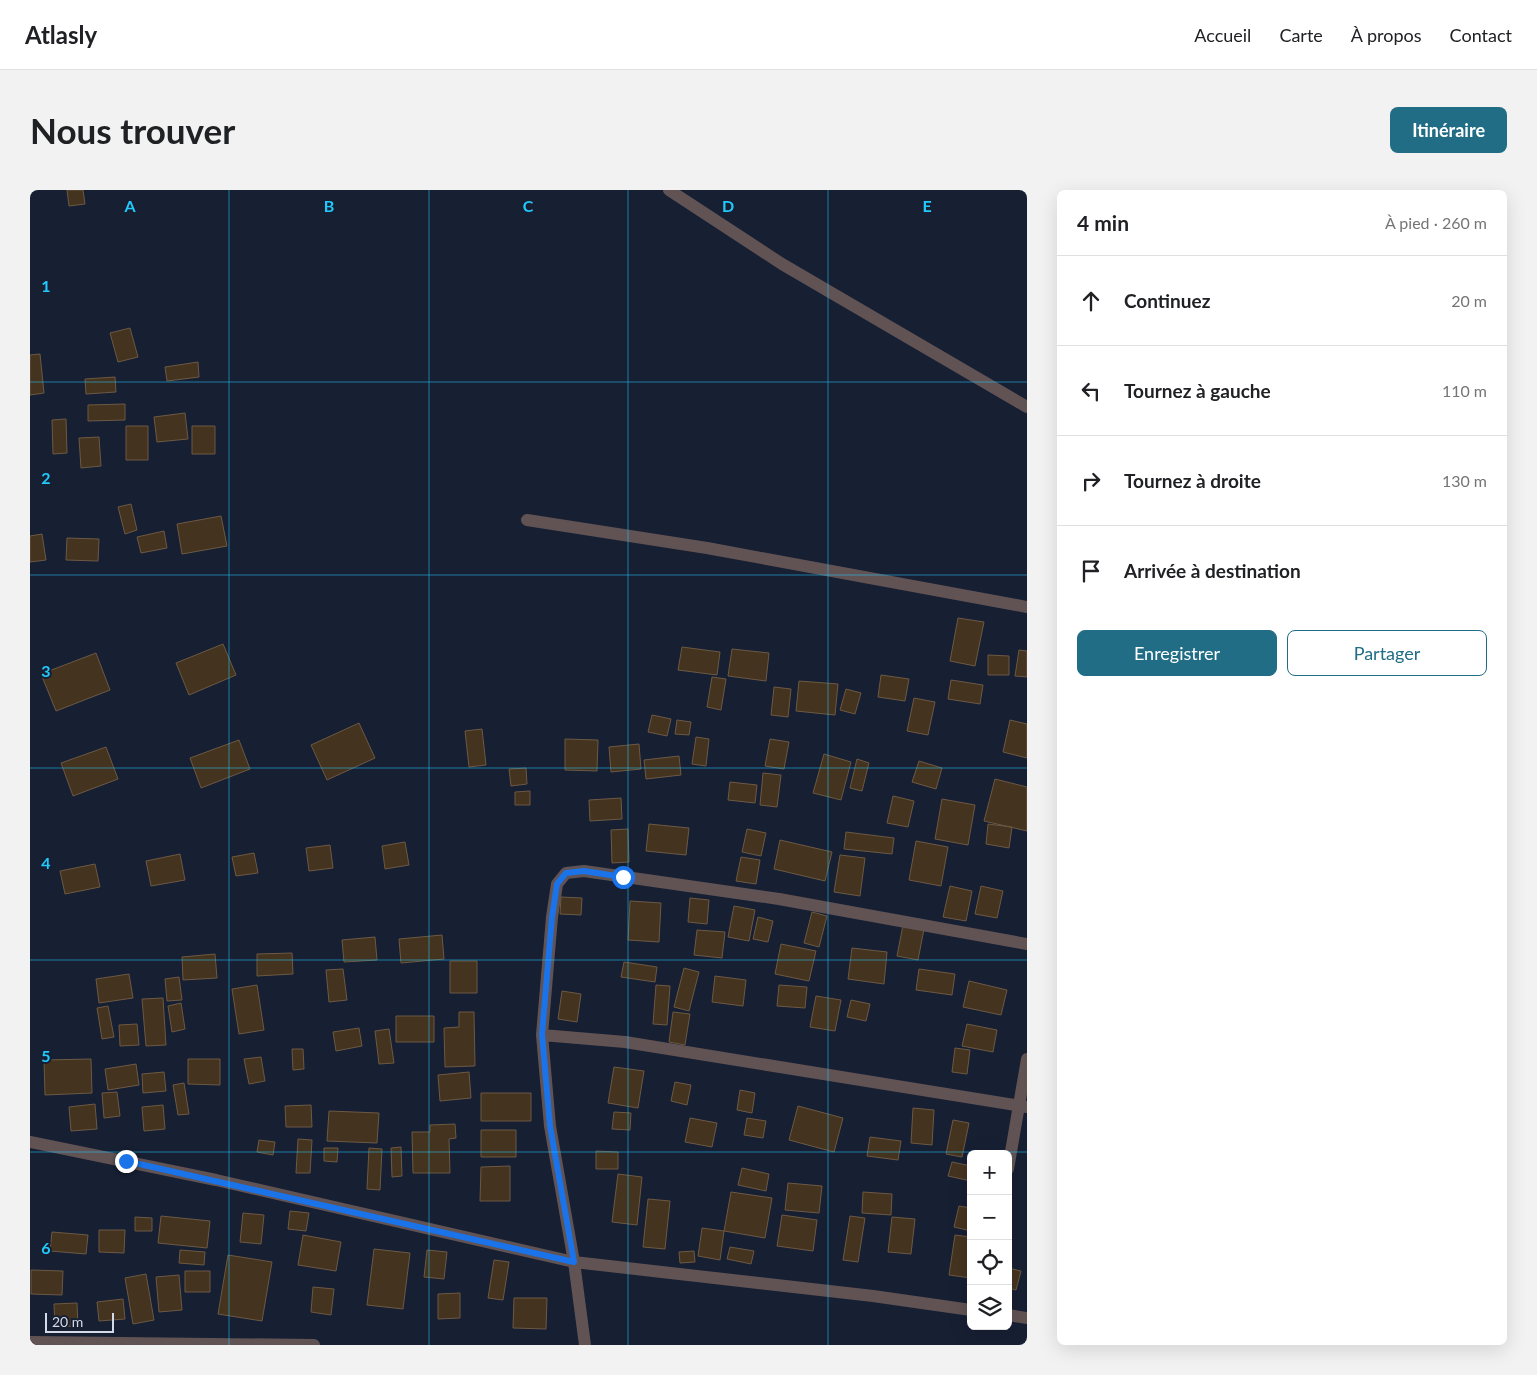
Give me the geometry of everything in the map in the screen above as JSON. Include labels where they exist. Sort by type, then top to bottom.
[{"type":"street","points":[[669,190],[782,264],[1027,407]]},
{"type":"street","points":[[527,520],[717,550],[1027,607]]},
{"type":"street","points":[[585,1345],[574,1262],[550,1126],[542,1034],[552,917],[557,884],[566,873],[584,871],[779,899],[1027,944]]},
{"type":"street","points":[[542,1034],[626,1042],[1023,1106]]},
{"type":"street","points":[[1012,1152],[1023,1106],[1027,1059]]},
{"type":"street","points":[[30,1142],[216,1180],[574,1262],[873,1296],[967,1309]]},
{"type":"street","points":[[1012,1316],[1027,1318]]},
{"type":"street","points":[[30,1342],[314,1345]]},
{"type":"building","points":[[67,190],[83,190],[85,204],[69,206]]},
{"type":"building","points":[[130,328],[138,357],[118,362],[110,333]]},
{"type":"building","points":[[40,354],[44,393],[30,395],[30,355]]},
{"type":"building","points":[[198,362],[199,377],[167,381],[165,367]]},
{"type":"building","points":[[115,377],[116,392],[86,394],[85,379]]},
{"type":"building","points":[[125,404],[125,420],[88,421],[88,405]]},
{"type":"building","points":[[185,413],[188,439],[157,442],[154,417]]},
{"type":"building","points":[[66,419],[67,453],[53,454],[52,420]]},
{"type":"building","points":[[126,426],[148,426],[148,460],[126,460]]},
{"type":"building","points":[[192,426],[215,426],[215,454],[192,454]]},
{"type":"building","points":[[99,437],[101,466],[81,468],[79,438]]},
{"type":"building","points":[[131,504],[137,530],[125,534],[118,507]]},
{"type":"building","points":[[221,516],[227,546],[182,554],[177,524]]},
{"type":"building","points":[[164,531],[167,548],[141,553],[137,537]]},
{"type":"building","points":[[42,534],[46,560],[30,562],[30,536]]},
{"type":"building","points":[[67,538],[99,539],[98,561],[66,560]]},
{"type":"building","points":[[958,618],[984,622],[975,666],[950,661]]},
{"type":"building","points":[[223,644],[236,675],[189,695],[176,663]]},
{"type":"building","points":[[682,647],[720,652],[717,675],[678,670]]},
{"type":"building","points":[[732,649],[769,653],[766,681],[728,676]]},
{"type":"building","points":[[1019,650],[1027,651],[1027,677],[1015,676]]},
{"type":"building","points":[[96,653],[110,690],[56,711],[41,674]]},
{"type":"building","points":[[988,655],[1009,656],[1009,675],[988,675]]},
{"type":"building","points":[[881,675],[909,679],[905,701],[878,697]]},
{"type":"building","points":[[712,677],[726,679],[721,710],[707,707]]},
{"type":"building","points":[[951,680],[983,685],[980,704],[948,699]]},
{"type":"building","points":[[799,681],[838,684],[835,715],[796,711]]},
{"type":"building","points":[[774,687],[791,689],[788,717],[771,715]]},
{"type":"building","points":[[846,689],[861,693],[855,714],[840,710]]},
{"type":"building","points":[[914,698],[935,702],[928,735],[907,731]]},
{"type":"building","points":[[652,715],[671,719],[667,736],[648,732]]},
{"type":"building","points":[[677,720],[691,722],[689,735],[675,734]]},
{"type":"building","points":[[1010,720],[1027,724],[1027,758],[1003,752]]},
{"type":"building","points":[[359,723],[375,758],[327,780],[311,745]]},
{"type":"building","points":[[482,729],[486,765],[469,767],[465,731]]},
{"type":"building","points":[[696,737],[709,739],[706,766],[692,764]]},
{"type":"building","points":[[565,739],[598,740],[597,771],[565,770]]},
{"type":"building","points":[[770,739],[789,742],[784,769],[765,766]]},
{"type":"building","points":[[239,740],[250,769],[201,788],[190,758]]},
{"type":"building","points":[[639,744],[641,769],[611,772],[609,747]]},
{"type":"building","points":[[106,747],[118,779],[73,796],[61,763]]},
{"type":"building","points":[[824,754],[851,762],[841,800],[813,793]]},
{"type":"building","points":[[679,756],[681,775],[646,779],[644,760]]},
{"type":"building","points":[[857,759],[869,763],[862,791],[850,788]]},
{"type":"building","points":[[919,761],[942,768],[936,789],[912,782]]},
{"type":"building","points":[[526,768],[527,784],[511,786],[509,769]]},
{"type":"building","points":[[763,773],[781,775],[777,807],[760,805]]},
{"type":"building","points":[[995,779],[1027,787],[1027,831],[984,821]]},
{"type":"building","points":[[730,782],[757,785],[755,803],[728,800]]},
{"type":"building","points":[[530,791],[530,805],[515,805],[515,792]]},
{"type":"building","points":[[893,796],[914,801],[908,827],[887,823]]},
{"type":"building","points":[[621,798],[622,819],[590,821],[589,800]]},
{"type":"building","points":[[942,799],[975,805],[968,845],[935,839]]},
{"type":"building","points":[[649,824],[689,828],[686,855],[646,851]]},
{"type":"building","points":[[988,824],[1012,827],[1009,848],[986,844]]},
{"type":"building","points":[[628,829],[629,862],[612,863],[611,830]]},
{"type":"building","points":[[747,829],[766,833],[761,856],[742,852]]},
{"type":"building","points":[[846,832],[894,838],[892,854],[844,849]]},
{"type":"building","points":[[780,840],[832,852],[825,881],[774,869]]},
{"type":"building","points":[[916,841],[948,847],[941,886],[909,880]]},
{"type":"building","points":[[405,842],[409,865],[385,869],[382,846]]},
{"type":"building","points":[[330,845],[333,868],[309,871],[306,848]]},
{"type":"building","points":[[254,853],[258,873],[236,876],[232,857]]},
{"type":"building","points":[[180,854],[185,880],[151,886],[146,861]]},
{"type":"building","points":[[840,855],[865,858],[860,896],[834,892]]},
{"type":"building","points":[[741,857],[760,860],[756,884],[736,881]]},
{"type":"building","points":[[95,864],[100,887],[65,894],[60,871]]},
{"type":"building","points":[[950,886],[972,891],[966,921],[943,917]]},
{"type":"building","points":[[981,886],[1003,891],[997,918],[975,914]]},
{"type":"building","points":[[561,897],[582,898],[581,915],[560,914]]},
{"type":"building","points":[[690,898],[709,900],[707,924],[688,922]]},
{"type":"building","points":[[630,901],[661,903],[659,942],[628,940]]},
{"type":"building","points":[[734,906],[755,910],[749,941],[728,937]]},
{"type":"building","points":[[812,912],[827,916],[819,947],[804,943]]},
{"type":"building","points":[[758,917],[773,921],[768,942],[753,939]]},
{"type":"building","points":[[903,925],[924,929],[918,960],[897,956]]},
{"type":"building","points":[[697,930],[725,932],[722,958],[694,955]]},
{"type":"building","points":[[442,935],[444,959],[401,963],[399,939]]},
{"type":"building","points":[[375,937],[377,960],[344,962],[342,940]]},
{"type":"building","points":[[781,944],[816,951],[809,981],[775,974]]},
{"type":"building","points":[[852,948],[887,952],[884,984],[848,979]]},
{"type":"building","points":[[292,953],[293,974],[257,976],[257,954]]},
{"type":"building","points":[[215,954],[217,978],[183,980],[182,957]]},
{"type":"building","points":[[450,961],[477,961],[477,993],[450,993]]},
{"type":"building","points":[[624,962],[657,967],[655,982],[621,977]]},
{"type":"building","points":[[684,968],[699,972],[689,1011],[674,1007]]},
{"type":"building","points":[[343,969],[347,1000],[329,1002],[326,970]]},
{"type":"building","points":[[919,969],[955,974],[952,995],[916,990]]},
{"type":"building","points":[[129,974],[133,998],[99,1003],[96,979]]},
{"type":"building","points":[[715,976],[746,980],[743,1006],[712,1002]]},
{"type":"building","points":[[179,977],[182,1000],[167,1001],[165,979]]},
{"type":"building","points":[[969,981],[1007,990],[1001,1015],[963,1007]]},
{"type":"building","points":[[257,985],[264,1030],[239,1034],[232,989]]},
{"type":"building","points":[[656,985],[670,986],[667,1025],[653,1024]]},
{"type":"building","points":[[779,985],[807,987],[805,1008],[777,1006]]},
{"type":"building","points":[[562,991],[581,994],[577,1022],[558,1019]]},
{"type":"building","points":[[816,996],[841,1000],[835,1031],[810,1027]]},
{"type":"building","points":[[163,998],[166,1045],[146,1046],[142,999]]},
{"type":"building","points":[[851,1000],[870,1004],[866,1021],[847,1017]]},
{"type":"building","points":[[181,1003],[185,1029],[172,1032],[168,1006]]},
{"type":"building","points":[[108,1006],[114,1037],[102,1039],[97,1008]]},
{"type":"building","points":[[459,1012],[474,1012],[475,1066],[445,1067],[444,1028],[459,1027]]},
{"type":"building","points":[[673,1012],[690,1014],[685,1045],[669,1042]]},
{"type":"building","points":[[396,1016],[434,1016],[434,1042],[396,1042]]},
{"type":"building","points":[[137,1024],[139,1045],[120,1046],[119,1025]]},
{"type":"building","points":[[967,1024],[997,1030],[993,1052],[962,1046]]},
{"type":"building","points":[[359,1028],[362,1046],[336,1051],[333,1032]]},
{"type":"building","points":[[389,1029],[394,1063],[379,1064],[375,1031]]},
{"type":"building","points":[[955,1048],[970,1050],[967,1074],[952,1072]]},
{"type":"building","points":[[292,1049],[303,1049],[304,1069],[293,1070]]},
{"type":"building","points":[[261,1057],[265,1081],[249,1084],[244,1059]]},
{"type":"building","points":[[91,1059],[92,1093],[45,1095],[44,1060]]},
{"type":"building","points":[[188,1059],[220,1059],[220,1085],[188,1084]]},
{"type":"building","points":[[136,1064],[139,1085],[108,1090],[105,1069]]},
{"type":"building","points":[[614,1067],[644,1071],[638,1108],[608,1103]]},
{"type":"building","points":[[164,1072],[166,1091],[143,1093],[142,1074]]},
{"type":"building","points":[[469,1072],[471,1098],[440,1101],[438,1075]]},
{"type":"building","points":[[675,1082],[691,1085],[687,1105],[671,1101]]},
{"type":"building","points":[[184,1083],[189,1114],[178,1115],[173,1085]]},
{"type":"building","points":[[740,1090],[755,1093],[752,1113],[737,1110]]},
{"type":"building","points":[[117,1092],[120,1116],[104,1118],[102,1093]]},
{"type":"building","points":[[481,1093],[531,1093],[531,1121],[481,1121]]},
{"type":"building","points":[[95,1104],[97,1129],[71,1131],[69,1107]]},
{"type":"building","points":[[163,1105],[165,1129],[144,1131],[142,1107]]},
{"type":"building","points":[[311,1105],[312,1127],[286,1127],[285,1106]]},
{"type":"building","points":[[798,1106],[843,1118],[834,1152],[789,1140]]},
{"type":"building","points":[[913,1108],[934,1110],[932,1145],[911,1143]]},
{"type":"building","points":[[329,1111],[379,1113],[377,1143],[327,1141]]},
{"type":"building","points":[[614,1112],[631,1113],[630,1130],[612,1129]]},
{"type":"building","points":[[690,1118],[717,1123],[712,1147],[685,1142]]},
{"type":"building","points":[[747,1118],[766,1121],[763,1138],[744,1135]]},
{"type":"building","points":[[953,1120],[969,1123],[962,1157],[946,1154]]},
{"type":"building","points":[[455,1124],[456,1138],[449,1139],[450,1173],[413,1173],[412,1132],[430,1132],[430,1125]]},
{"type":"building","points":[[481,1130],[516,1130],[516,1157],[481,1157]]},
{"type":"building","points":[[870,1137],[901,1141],[898,1160],[867,1156]]},
{"type":"building","points":[[298,1139],[312,1140],[310,1173],[296,1173]]},
{"type":"building","points":[[259,1140],[275,1142],[273,1155],[257,1152]]},
{"type":"building","points":[[401,1147],[402,1176],[392,1177],[391,1148]]},
{"type":"building","points":[[324,1148],[338,1148],[337,1162],[324,1161]]},
{"type":"building","points":[[369,1148],[382,1149],[380,1190],[367,1189]]},
{"type":"building","points":[[596,1151],[618,1152],[618,1169],[596,1169]]},
{"type":"building","points":[[952,1162],[967,1165],[967,1180],[948,1176]]},
{"type":"building","points":[[510,1166],[510,1201],[480,1201],[481,1167]]},
{"type":"building","points":[[742,1168],[769,1174],[766,1191],[738,1185]]},
{"type":"building","points":[[618,1174],[642,1177],[637,1225],[612,1222]]},
{"type":"building","points":[[788,1183],[822,1186],[819,1213],[785,1210]]},
{"type":"building","points":[[731,1192],[772,1198],[765,1238],[724,1231]]},
{"type":"building","points":[[863,1192],[892,1194],[891,1215],[862,1213]]},
{"type":"building","points":[[648,1199],[670,1201],[665,1249],[643,1247]]},
{"type":"building","points":[[959,1206],[967,1207],[967,1230],[954,1227]]},
{"type":"building","points":[[290,1211],[309,1213],[306,1231],[288,1229]]},
{"type":"building","points":[[243,1213],[264,1215],[261,1244],[240,1242]]},
{"type":"building","points":[[782,1215],[817,1220],[813,1251],[777,1246]]},
{"type":"building","points":[[161,1216],[210,1221],[207,1248],[158,1243]]},
{"type":"building","points":[[850,1216],[865,1218],[858,1262],[843,1260]]},
{"type":"building","points":[[135,1217],[152,1218],[152,1231],[135,1231]]},
{"type":"building","points":[[892,1217],[915,1219],[911,1254],[888,1252]]},
{"type":"building","points":[[702,1228],[724,1231],[720,1260],[698,1256]]},
{"type":"building","points":[[99,1230],[125,1230],[124,1253],[99,1252]]},
{"type":"building","points":[[52,1232],[88,1235],[86,1254],[50,1251]]},
{"type":"building","points":[[303,1235],[341,1242],[336,1271],[298,1265]]},
{"type":"building","points":[[955,1235],[967,1236],[967,1277],[949,1275]]},
{"type":"building","points":[[730,1247],[754,1251],[751,1264],[727,1259]]},
{"type":"building","points":[[374,1249],[410,1253],[403,1309],[367,1305]]},
{"type":"building","points":[[180,1250],[205,1252],[204,1265],[179,1263]]},
{"type":"building","points":[[427,1250],[447,1252],[444,1279],[424,1277]]},
{"type":"building","points":[[694,1251],[695,1262],[680,1263],[679,1252]]},
{"type":"building","points":[[228,1255],[272,1262],[262,1321],[218,1314]]},
{"type":"building","points":[[494,1260],[509,1262],[503,1300],[488,1298]]},
{"type":"building","points":[[1012,1269],[1021,1271],[1016,1290],[1012,1289]]},
{"type":"building","points":[[31,1270],[63,1271],[62,1295],[31,1294]]},
{"type":"building","points":[[185,1271],[210,1271],[210,1292],[185,1292]]},
{"type":"building","points":[[146,1274],[154,1320],[133,1324],[125,1278]]},
{"type":"building","points":[[179,1275],[182,1310],[159,1312],[156,1277]]},
{"type":"building","points":[[313,1287],[334,1289],[331,1315],[311,1312]]},
{"type":"building","points":[[460,1293],[460,1318],[438,1319],[438,1294]]},
{"type":"building","points":[[514,1298],[547,1298],[546,1329],[513,1328]]},
{"type":"building","points":[[123,1299],[125,1319],[99,1321],[97,1302]]},
{"type":"building","points":[[77,1303],[78,1326],[55,1327],[54,1304]]},
{"type":"route","points":[[126,1161],[574,1262],[550,1126],[542,1034],[552,917],[557,884],[566,873],[584,871],[623,877]]}]
